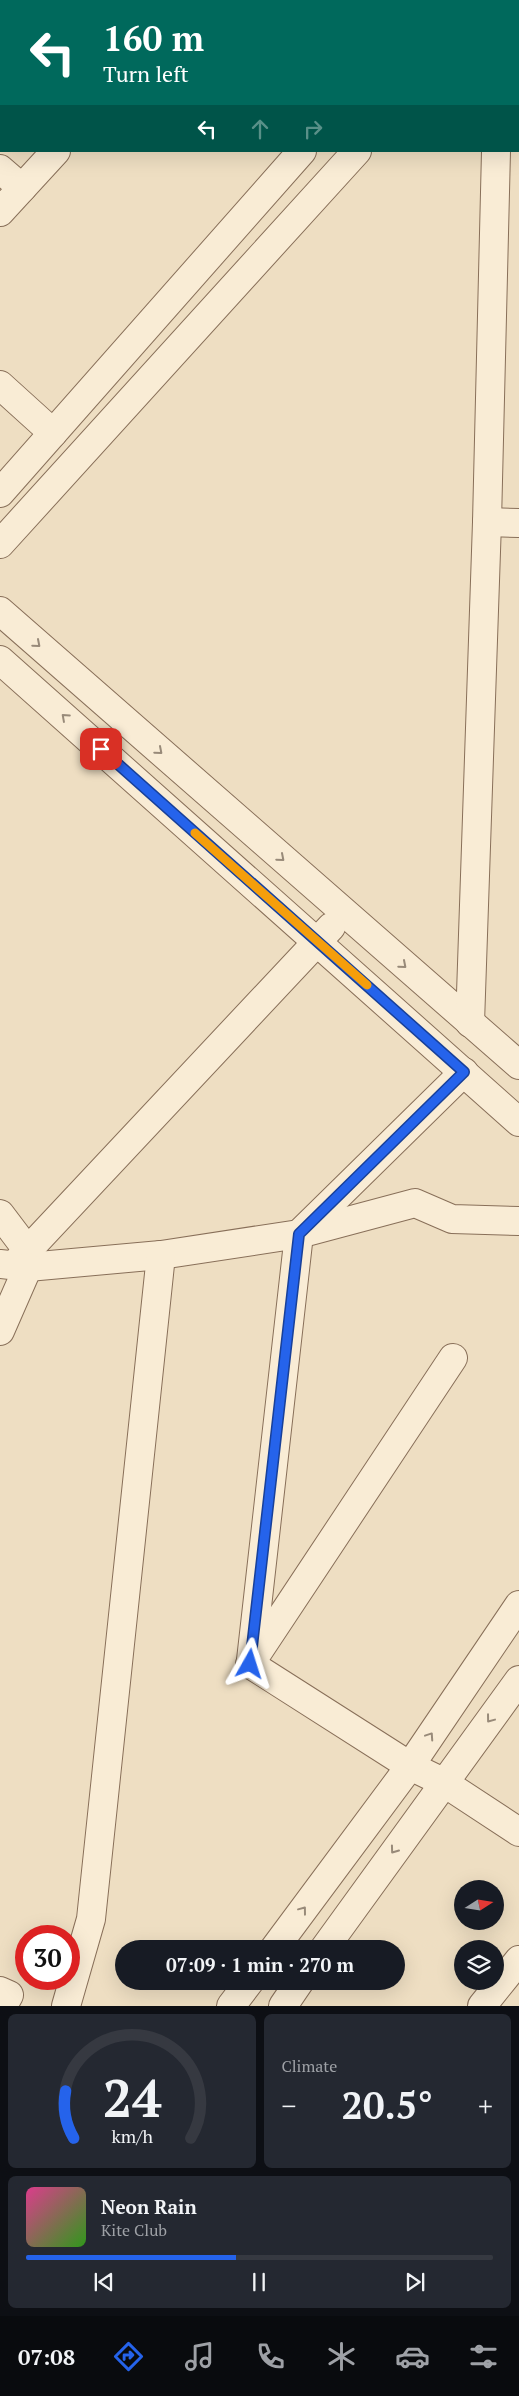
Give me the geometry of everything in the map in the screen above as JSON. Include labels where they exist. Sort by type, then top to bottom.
[{"type":"street","points":[[0,212],[55,152]]},
{"type":"street","points":[[0,493],[301,152]]},
{"type":"street","points":[[0,544],[356,152]]},
{"type":"street","points":[[470,1023],[487,522],[496,152]]},
{"type":"street","points":[[0,169],[22,188]]},
{"type":"street","points":[[0,385],[53,433]]},
{"type":"street","points":[[487,522],[519,523]]},
{"type":"street","points":[[0,611],[519,1066]]},
{"type":"street","points":[[0,660],[318,941],[519,1122]]},
{"type":"street","points":[[0,1331],[18,1262],[344,914]]},
{"type":"street","points":[[250,1664],[299,1234],[464,1072]]},
{"type":"street","points":[[18,1262],[161,1255],[299,1234],[415,1203],[452,1219],[519,1221]]},
{"type":"street","points":[[0,1214],[18,1262]]},
{"type":"street","points":[[66,2006],[91,1919],[161,1255]]},
{"type":"street","points":[[250,1664],[453,1358]]},
{"type":"street","points":[[281,1940],[410,1766],[519,1605]]},
{"type":"street","points":[[250,1664],[410,1766],[443,1782],[519,1832]]},
{"type":"street","points":[[330,1940],[443,1782],[519,1680]]},
{"type":"street","points":[[482,2006],[519,1960]]},
{"type":"street","points":[[231,2006],[243,1990]]},
{"type":"street","points":[[283,2006],[294,1990]]},
{"type":"street","points":[[0,1991],[9,1995],[3,2006]]},
{"type":"slow traffic","points":[[195,833],[367,985]]},
{"type":"route","points":[[101,749],[464,1072],[299,1234],[250,1664]]}]
